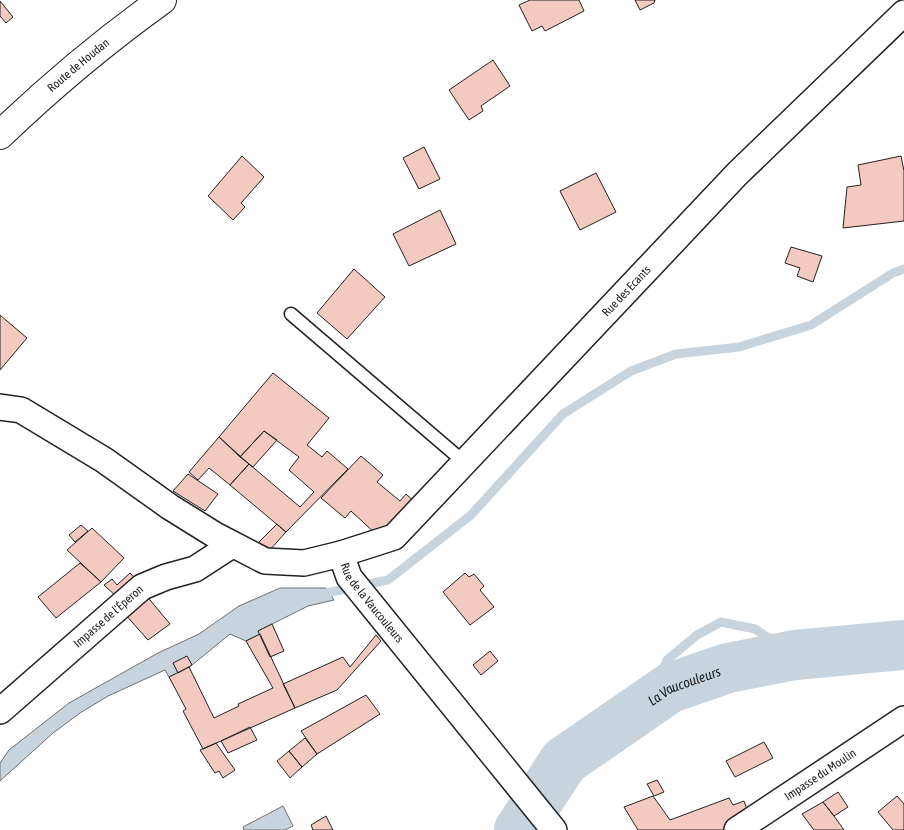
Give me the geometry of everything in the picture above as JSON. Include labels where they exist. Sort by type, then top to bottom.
[{"type":"main road","name":"Route de Houdan","points":[[0,135],[82,62],[162,0]]},
{"type":"street","name":"Rue des Ecants","points":[[341,554],[394,537],[737,174],[904,13]]},
{"type":"street","name":"Rue de la Vaucouleurs","points":[[0,407],[21,410],[104,460],[170,507],[232,546],[265,561],[304,562],[341,554],[349,577],[554,829]]},
{"type":"street","name":"Impasse de l'Éperon","points":[[0,712],[142,587],[166,576],[195,569],[232,546]]},
{"type":"street","name":"Impasse du Moulin","points":[[737,830],[904,719]]},
{"type":"lane","points":[[291,314],[464,462]]},
{"type":"shaded area","points":[[280,588],[326,588],[334,600],[308,606],[258,631],[260,634],[246,641],[230,634],[192,665],[187,657],[173,663],[178,673],[169,677],[165,670],[108,696],[80,713],[53,733],[0,781],[0,763],[9,750],[69,703],[158,653],[199,634],[239,606]]},
{"type":"shaded area","points":[[283,806],[293,826],[285,830],[244,830],[243,827]]},
{"type":"building","points":[[530,0],[579,0],[584,11],[545,31],[542,26],[532,31],[519,5]]},
{"type":"building","points":[[635,0],[655,0],[654,3],[640,10]]},
{"type":"building","points":[[0,1],[13,17],[6,23],[0,16]]},
{"type":"building","points":[[493,60],[510,86],[481,106],[483,111],[469,120],[449,90]]},
{"type":"building","points":[[424,147],[440,179],[419,189],[403,158]]},
{"type":"building","points":[[242,156],[264,177],[241,203],[245,207],[233,220],[208,196]]},
{"type":"building","points":[[901,156],[904,171],[904,221],[843,228],[847,187],[861,185],[858,165]]},
{"type":"building","points":[[596,173],[616,212],[580,230],[560,191]]},
{"type":"building","points":[[440,210],[456,244],[409,266],[393,234]]},
{"type":"building","points":[[791,247],[822,256],[813,282],[797,276],[800,268],[785,263]]},
{"type":"building","points":[[354,269],[385,297],[347,339],[317,313]]},
{"type":"building","points":[[0,315],[27,338],[0,370]]},
{"type":"building","points":[[273,373],[329,418],[307,445],[322,457],[327,451],[348,469],[286,532],[230,485],[249,464],[300,507],[314,492],[289,470],[299,457],[264,431],[240,457],[219,437]]},
{"type":"building","points":[[264,431],[277,440],[253,467],[240,457]]},
{"type":"building","points":[[219,437],[249,464],[230,485],[209,468],[198,480],[189,472]]},
{"type":"building","points":[[361,456],[383,475],[377,482],[400,501],[406,494],[416,503],[377,535],[351,511],[345,518],[321,498]]},
{"type":"building","points":[[188,474],[218,494],[205,511],[173,491]]},
{"type":"building","points":[[277,524],[286,532],[268,552],[255,546]]},
{"type":"building","points":[[81,525],[88,531],[75,542],[69,535]]},
{"type":"building","points":[[92,528],[124,558],[101,582],[67,550]]},
{"type":"building","points":[[80,563],[101,582],[56,618],[38,597]]},
{"type":"building","points":[[130,573],[138,582],[119,599],[104,585],[112,579],[117,585]]},
{"type":"building","points":[[465,573],[469,577],[474,574],[484,586],[480,590],[494,607],[470,625],[443,592]]},
{"type":"building","points":[[145,594],[170,624],[148,640],[124,613]]},
{"type":"building","points":[[272,624],[284,651],[270,657],[258,631]]},
{"type":"building","points":[[260,634],[295,708],[203,749],[183,711],[186,709],[169,677],[189,667],[214,718],[239,706],[238,704],[273,688],[246,641]]},
{"type":"building","points":[[376,635],[381,641],[337,690],[295,708],[283,684],[343,657],[350,667]]},
{"type":"building","points":[[490,651],[498,661],[481,675],[473,665]]},
{"type":"building","points":[[187,656],[192,665],[178,673],[173,663]]},
{"type":"building","points":[[366,695],[380,714],[317,754],[301,731]]},
{"type":"building","points":[[250,727],[257,740],[228,753],[221,741]]},
{"type":"building","points":[[305,738],[317,754],[302,767],[289,751]]},
{"type":"building","points":[[764,742],[773,758],[735,777],[726,761]]},
{"type":"building","points":[[216,743],[235,770],[223,778],[219,771],[215,773],[200,750]]},
{"type":"building","points":[[289,751],[302,767],[290,778],[277,761]]},
{"type":"building","points":[[657,780],[664,792],[654,796],[647,784]]},
{"type":"building","points":[[838,792],[848,807],[834,816],[823,802]]},
{"type":"building","points":[[653,796],[670,820],[729,798],[733,805],[744,801],[751,820],[726,830],[638,830],[624,807]]},
{"type":"building","points":[[897,796],[904,804],[904,830],[893,830],[878,812]]},
{"type":"building","points":[[823,802],[844,830],[814,830],[802,814]]},
{"type":"building","points":[[326,816],[333,830],[313,830],[311,825]]},
{"type":"waterway","points":[[317,595],[388,580],[471,515],[563,414],[631,371],[676,354],[739,347],[811,325],[893,273],[904,269]]},
{"type":"waterway","points":[[651,701],[667,660],[697,635],[721,622],[755,629],[795,655]]},
{"type":"waterway","name":"La Vaucouleurs","points":[[519,830],[564,761],[670,688],[728,668],[795,655],[904,645]]}]
